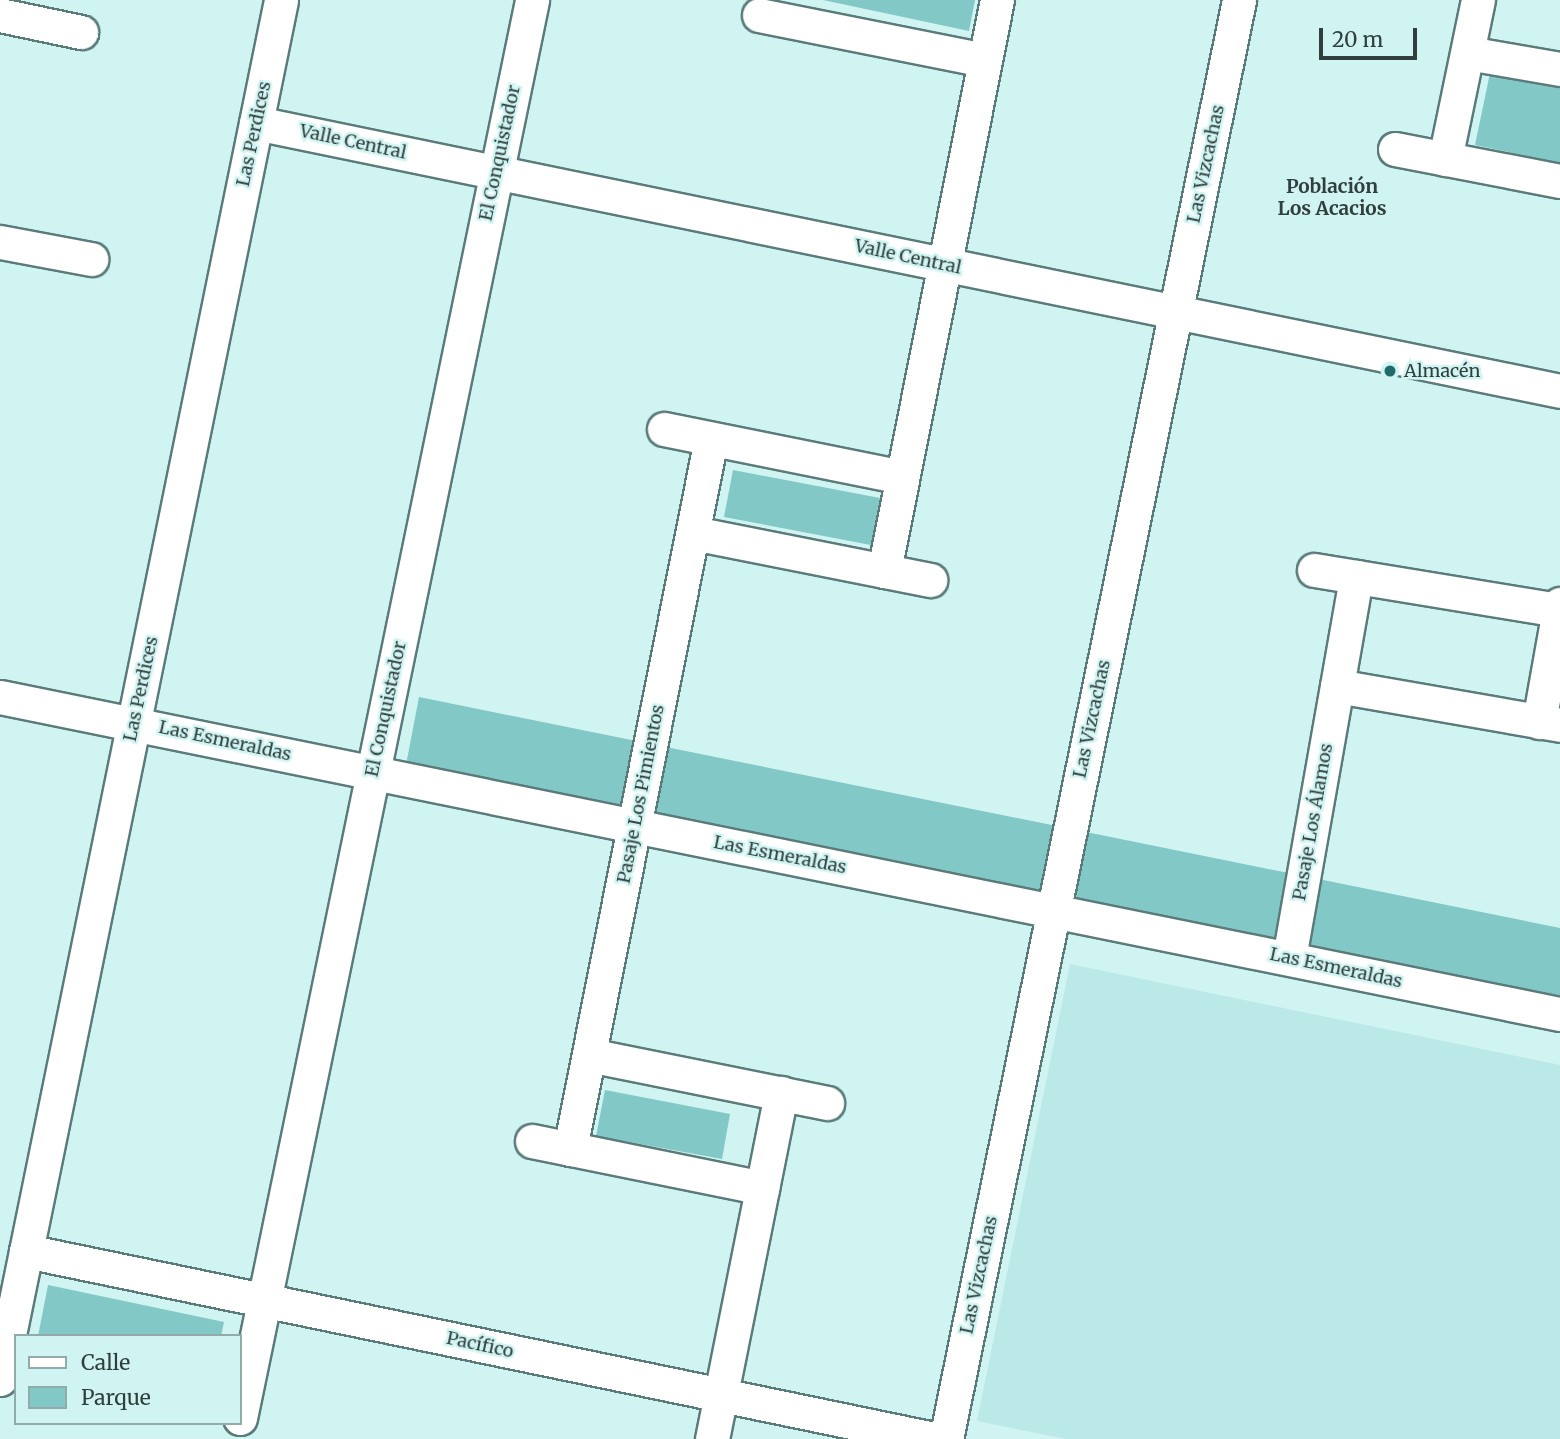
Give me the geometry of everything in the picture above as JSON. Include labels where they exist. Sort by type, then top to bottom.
[{"type":"street","name":"Las Perdices","points":[[0,1379],[281,0]]},
{"type":"street","name":"El Conquistador","points":[[242,1408],[532,0]]},
{"type":"street","points":[[884,571],[996,0]]},
{"type":"street","name":"Las Vizcachas","points":[[946,1439],[1239,0]]},
{"type":"street","points":[[1444,159],[1478,0]]},
{"type":"street","points":[[759,15],[801,12],[985,60]]},
{"type":"street","points":[[0,15],[80,32]]},
{"type":"street","points":[[1468,53],[1560,69]]},
{"type":"street","name":"Valle Central","points":[[256,123],[1560,391]]},
{"type":"street","points":[[1395,149],[1560,181]]},
{"type":"street","points":[[0,242],[91,259]]},
{"type":"street","points":[[664,429],[902,477]]},
{"type":"street","name":"Pasaje Los Pimientos","points":[[570,1149],[711,439]]},
{"type":"street","points":[[692,533],[930,580]]},
{"type":"street","points":[[1314,570],[1559,607],[1549,724],[1337,686]]},
{"type":"street","name":"Pasaje Los Álamos","points":[[1289,958],[1356,577]]},
{"type":"street","name":"Las Esmeraldas","points":[[0,697],[1560,1013]]},
{"type":"street","points":[[589,1055],[827,1103]]},
{"type":"street","points":[[712,1439],[781,1093]]},
{"type":"street","points":[[532,1141],[762,1188]]},
{"type":"street","name":"Pacífico","points":[[26,1251],[934,1439]]},
{"type":"shaded area","points":[[1070,964],[1560,1065],[1560,1439],[1066,1439],[977,1421]]},
{"type":"green space","points":[[823,0],[975,0],[969,31]]},
{"type":"green space","points":[[1490,73],[1560,88],[1560,163],[1475,145]]},
{"type":"green space","points":[[733,470],[880,498],[871,545],[724,517]]},
{"type":"green space","points":[[419,697],[1560,928],[1560,998],[406,765]]},
{"type":"green space","points":[[605,1090],[730,1114],[722,1159],[596,1136]]},
{"type":"green space","points":[[48,1285],[224,1322],[221,1334],[38,1334]]},
{"type":"place","name":"Almacén","points":[[1390,371]]},
{"type":"district","name":"Población Los Acacios","points":[[1332,198]]}]
